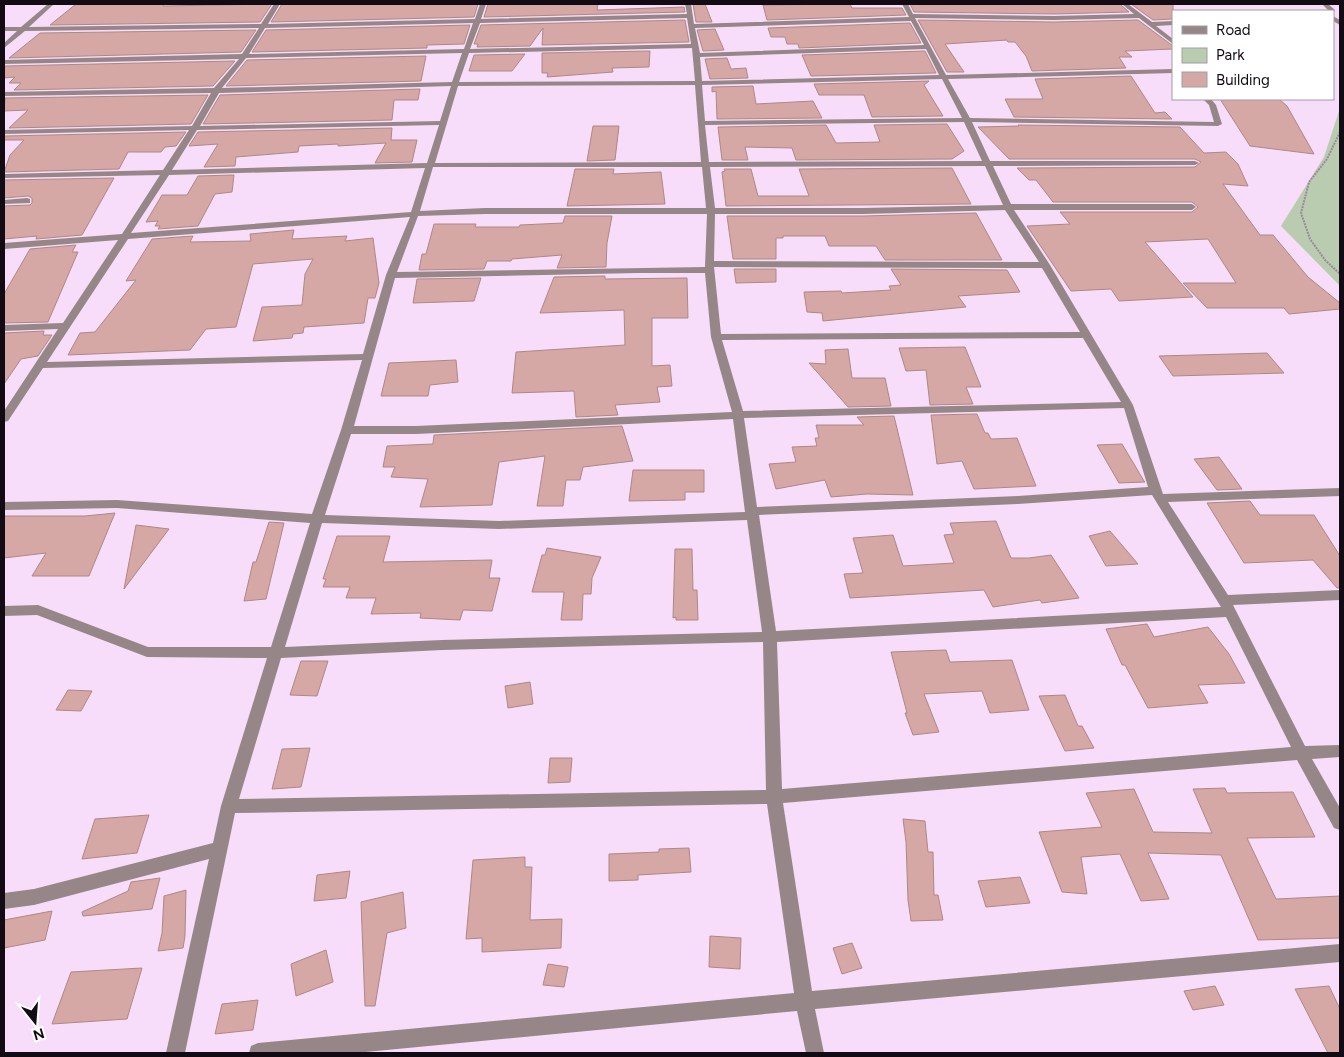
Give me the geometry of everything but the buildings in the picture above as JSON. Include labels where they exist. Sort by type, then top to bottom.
[{"type":"street","points":[[4,46],[51,4]]},
{"type":"street","points":[[6,413],[67,326],[194,129],[216,91],[244,55],[277,4]]},
{"type":"street","points":[[175,1053],[229,806],[317,519],[347,430],[391,275],[415,214],[455,84],[483,4]]},
{"type":"street","points":[[904,4],[967,120],[1008,207],[1045,265],[1128,405],[1158,494],[1228,606],[1302,753],[1340,823]]},
{"type":"street","points":[[1125,4],[1172,41]]},
{"type":"street","points":[[4,29],[138,29],[690,15],[911,18],[1009,16],[1042,19],[1140,16]]},
{"type":"street","points":[[690,15],[711,212],[709,267],[716,337],[738,415],[770,637],[774,797],[804,1001],[815,1053]]},
{"type":"street","points":[[1151,24],[1172,23]]},
{"type":"street","points":[[4,62],[244,55],[926,47]]},
{"type":"street","points":[[4,94],[216,91],[455,84],[698,83],[944,77],[1058,72],[1172,71]]},
{"type":"street","points":[[701,123],[967,120],[1218,124],[1212,105],[1208,100]]},
{"type":"street","points":[[4,132],[444,123]]},
{"type":"street","points":[[4,176],[430,164],[1195,163]]},
{"type":"street","points":[[4,202],[26,201]]},
{"type":"street","points":[[4,246],[126,235],[415,214],[485,211],[711,212],[863,211],[1008,207],[1192,207]]},
{"type":"street","points":[[391,275],[709,267],[1045,265]]},
{"type":"street","points":[[4,328],[67,326]]},
{"type":"street","points":[[716,337],[1085,335]]},
{"type":"street","points":[[40,365],[368,357]]},
{"type":"street","points":[[347,430],[416,430],[738,415],[1128,405]]},
{"type":"street","points":[[4,506],[117,504],[317,519],[499,525],[1158,494],[1340,492]]},
{"type":"street","points":[[4,611],[38,610],[147,652],[277,653],[442,645],[770,637],[1228,606],[1340,595]]},
{"type":"street","points":[[229,806],[774,797],[1340,751]]},
{"type":"street","points":[[4,901],[34,896],[220,849]]},
{"type":"street","points":[[258,1053],[804,1001],[1340,953]]},
{"type":"path","points":[[1340,132],[1327,159],[1309,182],[1301,213],[1310,240],[1325,260],[1340,274]]},
{"type":"green space","points":[[1340,108],[1340,286],[1281,226],[1324,157]]}]
